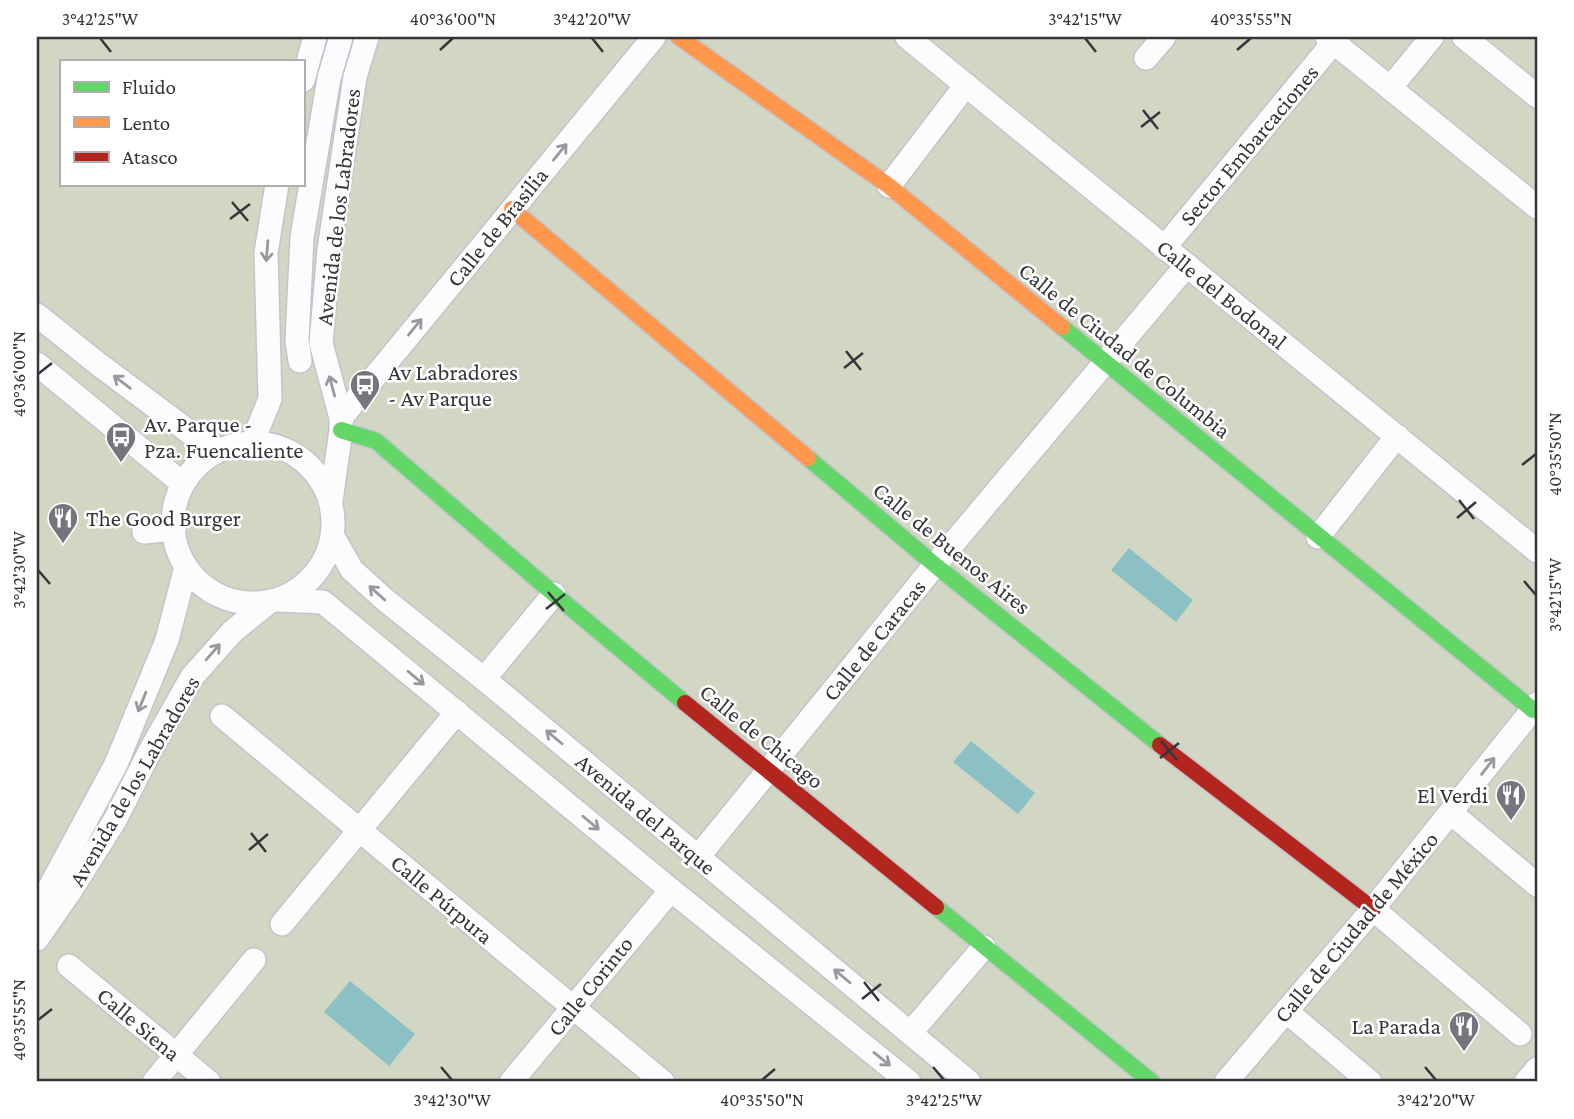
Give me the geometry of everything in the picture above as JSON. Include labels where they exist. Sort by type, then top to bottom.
[{"type":"street","points":[[304,76],[314,37]]},
{"type":"street","points":[[300,361],[297,341],[302,237],[329,78],[341,37]]},
{"type":"street","name":"Avenida de los Labradores","points":[[331,501],[341,424],[321,343],[329,250],[343,156],[355,77],[367,37]]},
{"type":"street","name":"Calle de Brasilia","points":[[341,424],[512,209],[654,37]]},
{"type":"street","name":"Calle de Ciudad de Columbia","points":[[679,37],[889,186],[1318,537],[1535,707]]},
{"type":"street","name":"Calle del Bodonal","points":[[906,37],[1537,551]]},
{"type":"street","points":[[1146,58],[1164,37]]},
{"type":"street","points":[[1390,88],[1432,37]]},
{"type":"street","points":[[1464,37],[1537,96]]},
{"type":"street","name":"Sector Embarcaciones","points":[[1164,248],[1333,38],[1390,88],[1537,207]]},
{"type":"street","points":[[889,186],[967,85]]},
{"type":"street","points":[[252,443],[270,399],[266,253],[277,186]]},
{"type":"street","name":"Calle de Buenos Aires","points":[[512,209],[935,565],[1148,736],[1373,909]]},
{"type":"street","name":"Calle de Caracas","points":[[698,857],[935,565],[1187,265]]},
{"type":"street","points":[[37,315],[216,452]]},
{"type":"street","points":[[37,364],[183,484]]},
{"type":"street","points":[[37,384],[42,382],[62,385]]},
{"type":"street","name":"Calle de Chicago","points":[[341,424],[376,441],[554,594],[768,771],[1152,1082]]},
{"type":"street","points":[[1318,537],[1397,436]]},
{"type":"street","points":[[252,443],[278,447],[301,458],[320,477],[331,501],[334,519],[333,537],[326,557],[314,576],[297,590],[273,601],[251,604],[226,599],[203,586],[186,567],[177,548],[174,529],[176,504],[183,484],[197,466],[216,452],[252,443]]},
{"type":"street","points":[[144,532],[174,529]]},
{"type":"street","name":"Avenida del Parque","points":[[333,537],[352,570],[384,599],[970,1082]]},
{"type":"street","name":"Avenida de los Labradores","points":[[37,904],[50,887],[116,764],[167,640],[186,567]]},
{"type":"street","points":[[484,679],[554,594]]},
{"type":"street","name":"Avenida de los Labradores","points":[[37,939],[115,820],[192,677],[232,632],[273,601]]},
{"type":"street","name":"Avenida del Parque","points":[[273,601],[323,602],[671,890],[909,1082]]},
{"type":"street","name":"Calle de Ciudad de México","points":[[1226,1082],[1373,909],[1535,707]]},
{"type":"street","points":[[282,925],[457,712]]},
{"type":"street","name":"Calle Púrpura","points":[[222,716],[663,1082]]},
{"type":"street","points":[[1451,813],[1537,885]]},
{"type":"street","name":"Calle Corinto","points":[[510,1082],[671,890]]},
{"type":"street","points":[[1373,909],[1520,1034]]},
{"type":"street","points":[[911,1032],[984,947]]},
{"type":"street","points":[[155,1082],[254,960]]},
{"type":"street","name":"Calle Siena","points":[[69,966],[209,1082]]},
{"type":"street","points":[[1286,1011],[1370,1082]]},
{"type":"street","points":[[1526,1082],[1537,1069]]},
{"type":"green space","points":[[37,37],[1537,37],[1537,1082],[37,1082]]},
{"type":"water","points":[[1129,548],[1193,600],[1176,622],[1111,570]]},
{"type":"water","points":[[971,741],[1035,793],[1018,814],[953,762]]},
{"type":"water","points":[[350,981],[415,1034],[389,1066],[324,1012]]},
{"type":"traffic: fast","points":[[1062,327],[1533,710]]},
{"type":"traffic: fast","points":[[341,430],[376,441],[685,703]]},
{"type":"traffic: fast","points":[[808,458],[935,565],[1160,745]]},
{"type":"traffic: fast","points":[[936,907],[1152,1082]]},
{"type":"traffic: slow","points":[[679,37],[889,186],[1062,327]]},
{"type":"traffic: slow","points":[[512,209],[808,458]]},
{"type":"traffic: jam","points":[[685,703],[936,907]]},
{"type":"traffic: jam","points":[[1160,745],[1373,909]]},
{"type":"place","name":"Av Labradores - Av Parque","points":[[365,412]]},
{"type":"place","name":"Av. Parque - Pza. Fuencaliente","points":[[121,464]]},
{"type":"place","name":"The Good Burger","points":[[63,545]]},
{"type":"place","name":"El Verdi","points":[[1511,822]]},
{"type":"place","name":"La Parada","points":[[1464,1053]]}]
